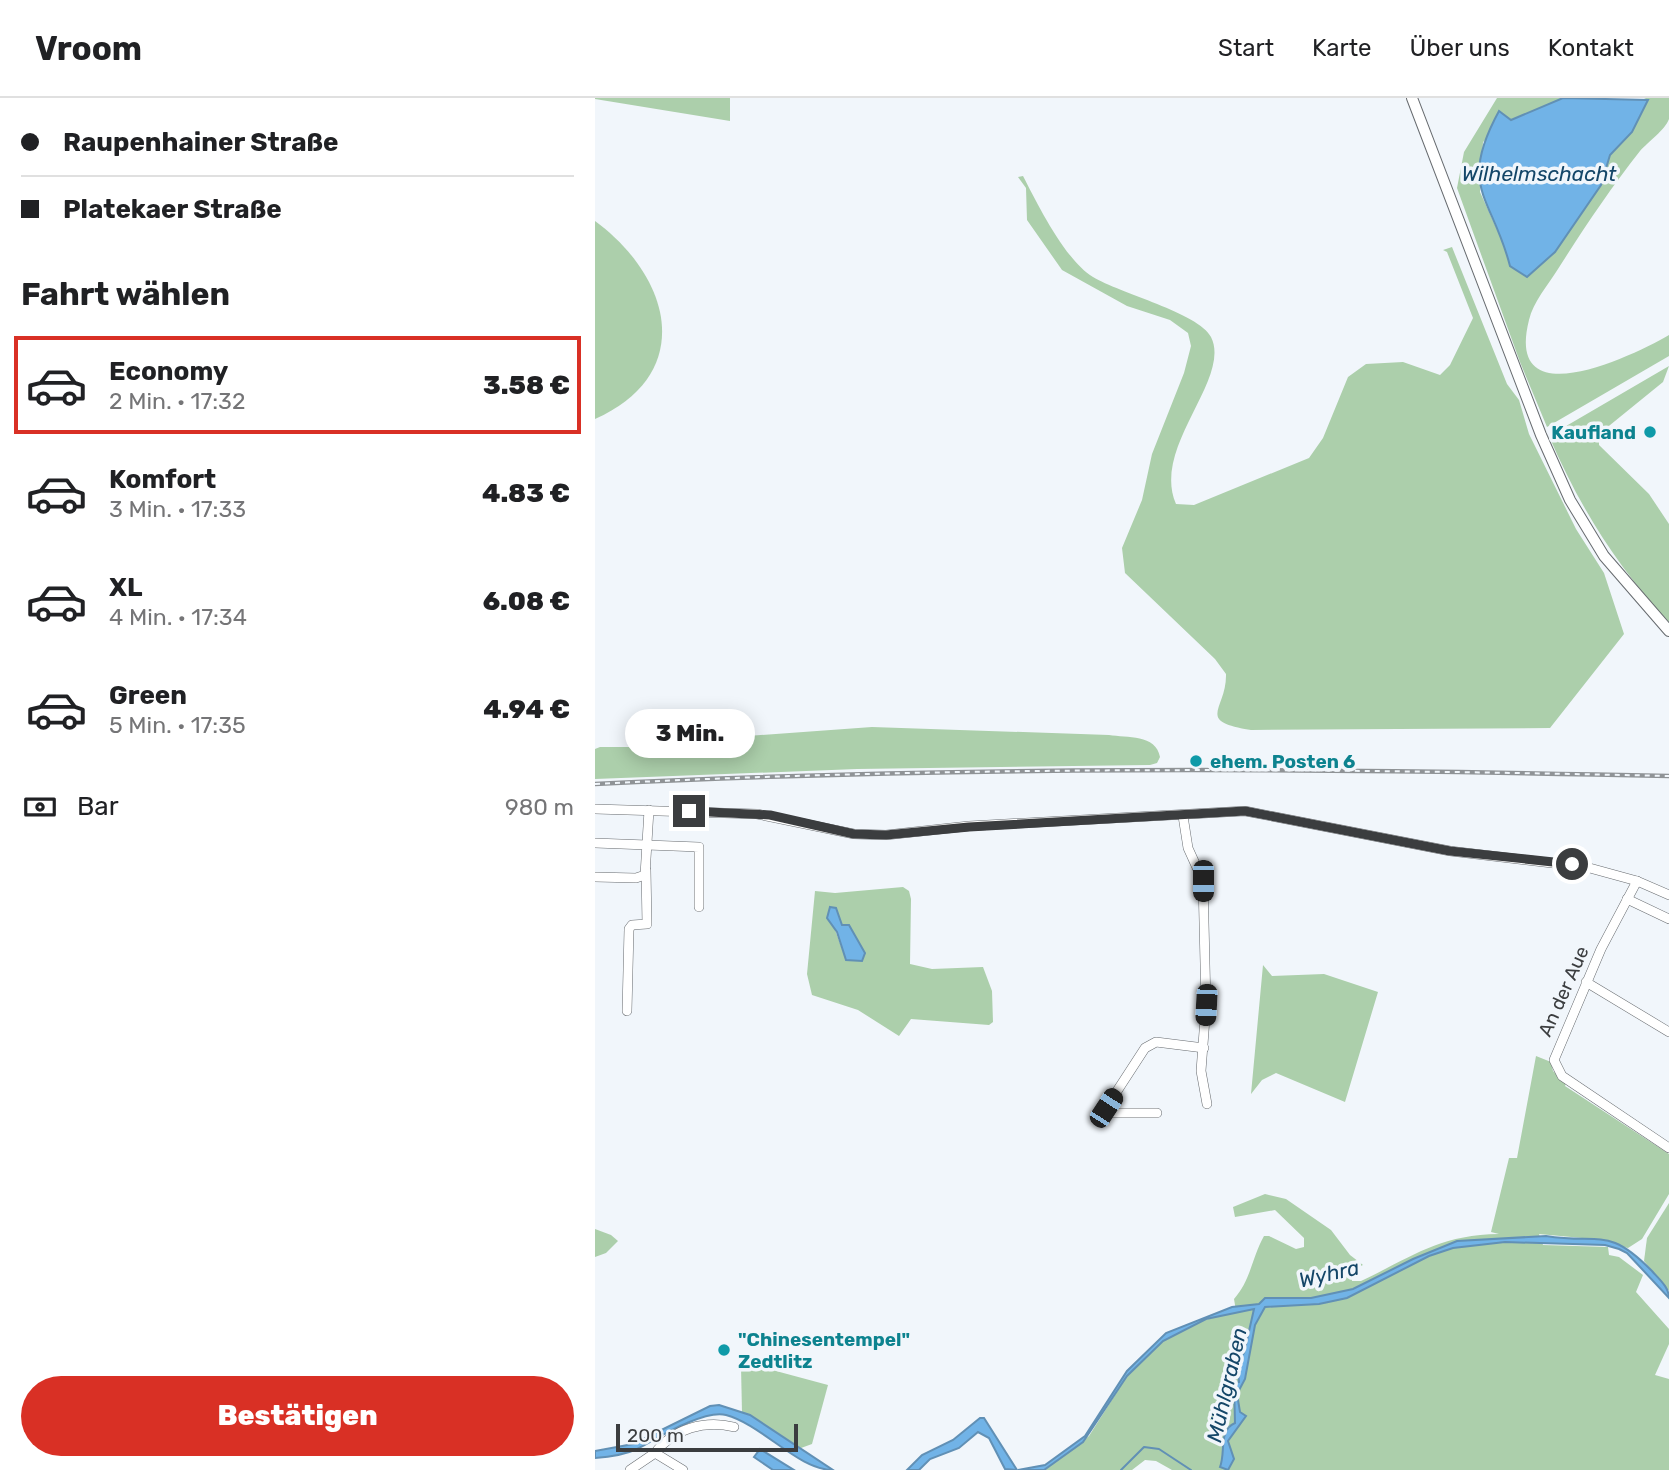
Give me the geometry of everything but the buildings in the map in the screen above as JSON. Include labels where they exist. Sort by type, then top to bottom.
[{"type":"main road","points":[[1412,98],[1541,435],[1570,500],[1604,556],[1629,589],[1669,631]]},
{"type":"street","points":[[595,809],[770,815],[863,835],[1245,811],[1450,851],[1572,864],[1637,881],[1669,895]]},
{"type":"street","points":[[627,1011],[629,929],[632,925],[647,924],[649,810]]},
{"type":"street","points":[[1183,816],[1188,848],[1203,881],[1206,1005],[1201,1072],[1207,1104]]},
{"type":"street","points":[[595,843],[699,847],[699,907]]},
{"type":"street","points":[[595,877],[636,878],[645,875],[646,870]]},
{"type":"street","name":"An der Aue","points":[[1637,881],[1586,982],[1556,1052],[1556,1070],[1669,1148]]},
{"type":"street","points":[[1627,899],[1669,919]]},
{"type":"street","points":[[1586,982],[1669,1032]]},
{"type":"street","points":[[1157,1112],[1112,1113],[1106,1108],[1145,1048],[1156,1042],[1204,1048]]},
{"type":"street","points":[[630,1470],[655,1453],[662,1443],[702,1424],[712,1422],[734,1427]]},
{"type":"street","points":[[655,1453],[683,1470]]},
{"type":"green space","points":[[595,98],[730,98],[730,121],[595,99]]},
{"type":"green space","points":[[1497,98],[1563,98],[1510,120],[1483,142],[1480,192],[1504,245],[1510,266],[1601,185],[1610,155],[1632,132],[1648,100],[1644,98],[1669,98],[1667,123],[1640,151],[1618,180],[1537,300],[1529,320],[1526,350],[1535,367],[1553,373],[1576,372],[1602,365],[1669,335],[1669,356],[1547,427],[1520,362],[1457,188],[1464,152]]},
{"type":"green space","points":[[1023,176],[1053,231],[1083,269],[1105,283],[1191,320],[1204,328],[1211,337],[1215,354],[1211,373],[1174,460],[1171,482],[1176,504],[1194,505],[1309,458],[1323,438],[1348,377],[1366,364],[1403,362],[1440,375],[1450,365],[1473,318],[1447,252],[1443,250],[1452,247],[1507,384],[1519,400],[1529,434],[1576,529],[1604,573],[1624,634],[1550,728],[1251,730],[1223,723],[1218,718],[1226,674],[1215,659],[1125,573],[1122,548],[1142,500],[1152,454],[1184,373],[1191,346],[1188,333],[1170,320],[1127,306],[1062,270],[1027,220],[1026,188],[1018,177]]},
{"type":"green space","points":[[595,221],[621,244],[641,269],[655,296],[662,324],[660,351],[649,377],[627,400],[595,419]]},
{"type":"green space","points":[[1669,366],[1663,382],[1599,434],[1599,445],[1649,494],[1669,524],[1669,622],[1633,580],[1601,535],[1573,487],[1549,436]]},
{"type":"green space","points":[[872,727],[1132,737],[1153,744],[1160,757],[1157,763],[1150,765],[857,769],[595,779],[595,749],[600,747],[642,747],[696,740],[715,733],[747,736]]},
{"type":"green space","points":[[903,887],[909,891],[910,964],[932,969],[983,967],[992,991],[993,1022],[989,1025],[911,1019],[899,1036],[858,1010],[812,995],[807,974],[815,891],[835,893]],"holes":[[[836,908],[842,925],[846,960],[833,924]]]},
{"type":"green space","points":[[1263,965],[1272,976],[1324,974],[1378,992],[1345,1102],[1276,1073],[1262,1080],[1251,1094]]},
{"type":"green space","points":[[1536,1056],[1551,1062],[1553,1071],[1566,1083],[1565,1086],[1669,1154],[1669,1194],[1642,1239],[1628,1248],[1582,1238],[1539,1234],[1543,1245],[1608,1247],[1609,1255],[1619,1257],[1643,1275],[1636,1292],[1669,1329],[1669,1344],[1655,1375],[1669,1379],[1669,1470],[1172,1470],[1156,1461],[1145,1460],[1132,1470],[1044,1470],[1089,1436],[1127,1376],[1163,1341],[1202,1321],[1236,1311],[1234,1299],[1244,1284],[1264,1236],[1296,1249],[1304,1247],[1304,1238],[1275,1210],[1235,1217],[1233,1207],[1265,1194],[1286,1199],[1331,1230],[1350,1255],[1363,1265],[1351,1270],[1352,1281],[1361,1281],[1442,1243],[1478,1235],[1499,1234],[1491,1232],[1509,1158],[1517,1158]]},
{"type":"green space","points":[[1669,1203],[1669,1291],[1644,1261],[1647,1238]]},
{"type":"green space","points":[[595,1229],[618,1241],[606,1253],[595,1257]]},
{"type":"green space","points":[[746,1363],[828,1385],[812,1444],[801,1448],[742,1413],[741,1366]]},
{"type":"water","name":"Wilhelmschacht","points":[[1563,98],[1648,100],[1632,132],[1610,155],[1601,185],[1555,252],[1527,277],[1510,266],[1482,191],[1480,158],[1499,111],[1511,120]]},
{"type":"water","points":[[830,907],[836,908],[842,925],[849,925],[865,953],[862,961],[846,960],[837,932],[827,918]]},
{"type":"water","points":[[1546,1236],[1602,1240],[1624,1247],[1660,1280],[1669,1298],[1627,1253],[1605,1245],[1505,1242],[1453,1248],[1429,1256],[1347,1298],[1319,1304],[1265,1307],[1255,1325],[1245,1379],[1237,1394],[1240,1412],[1246,1416],[1228,1441],[1234,1459],[1228,1470],[1220,1467],[1223,1442],[1226,1431],[1235,1423],[1234,1383],[1239,1382],[1237,1360],[1244,1353],[1254,1309],[1206,1319],[1163,1341],[1127,1376],[1083,1442],[1044,1470],[1018,1470],[1045,1465],[1085,1436],[1127,1371],[1166,1333],[1232,1307],[1259,1304],[1265,1298],[1311,1298],[1353,1289],[1457,1241]]},
{"type":"water","points":[[719,1405],[750,1415],[833,1470],[807,1463],[740,1420],[717,1414],[693,1420],[632,1451],[595,1458],[595,1451],[633,1444],[710,1406]]},
{"type":"water","points":[[980,1418],[984,1418],[1017,1470],[1005,1469],[989,1438],[978,1432],[959,1448],[930,1459],[919,1470],[907,1470],[922,1455],[953,1440]]},
{"type":"water","points":[[760,1449],[794,1470],[773,1470],[754,1457]]},
{"type":"waterway","name":"Mühlgraben","points":[[1121,1470],[1144,1447],[1159,1449],[1191,1470]]},
{"type":"railway","points":[[595,784],[863,774],[1132,770],[1669,776]]},
{"type":"place","name":"Kaufland","points":[[1650,432]]},
{"type":"place","name":"ehem. Posten 6","points":[[1196,761]]},
{"type":"place","name":"\"Chinesentempel\" Zedtlitz","points":[[724,1350]]},
{"type":"route","points":[[689,811],[770,815],[854,834],[900,835],[969,827],[1140,820],[1245,811],[1450,851],[1572,864]]},
{"type":"water label","name":"Wyhra","points":[[1329,1274]]}]
